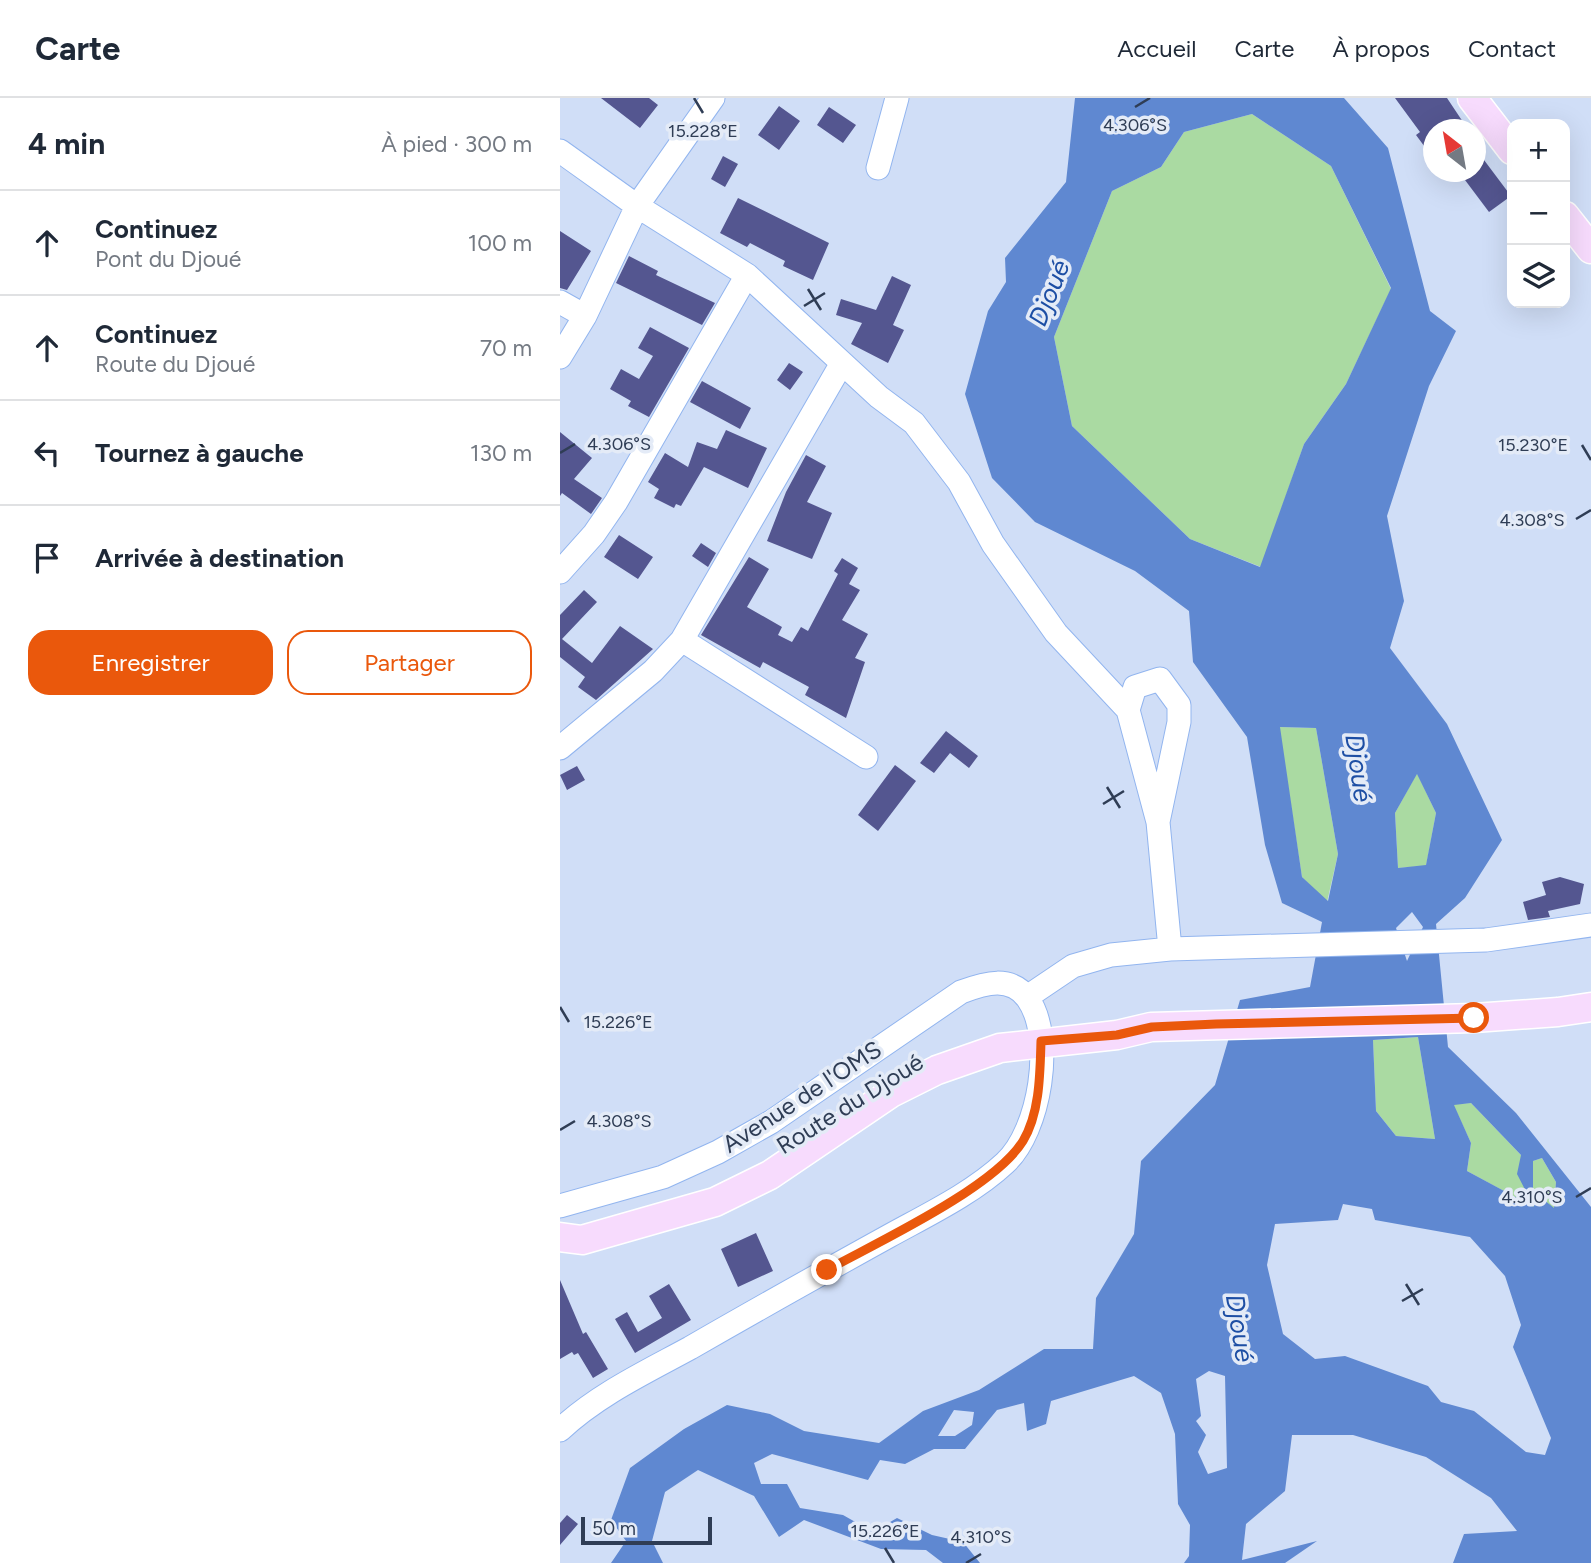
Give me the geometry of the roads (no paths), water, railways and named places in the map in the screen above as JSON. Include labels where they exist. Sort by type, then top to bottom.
[{"type":"main road","points":[[1472,98],[1507,143]]},
{"type":"main road","points":[[1570,222],[1591,249]]},
{"type":"main road","name":"Route du Djoué","points":[[560,1237],[581,1225],[700,1190],[732,1176],[881,1081],[951,1045],[1014,1029],[1041,1033],[1126,1019],[1152,1027],[1474,1018],[1559,1013],[1591,1007]]},
{"type":"street","points":[[560,357],[585,316],[637,206],[713,98]]},
{"type":"street","points":[[878,168],[897,98]]},
{"type":"street","points":[[560,151],[637,206],[747,275],[842,363],[914,423],[959,482],[993,544],[1056,633],[1128,710],[1158,822],[1170,949]]},
{"type":"street","points":[[560,572],[594,534],[616,502],[747,275]]},
{"type":"street","points":[[560,302],[585,316]]},
{"type":"street","points":[[563,741],[653,671],[681,640],[842,363]]},
{"type":"street","points":[[681,640],[866,757]]},
{"type":"street","points":[[1128,710],[1135,687],[1160,679],[1179,705],[1179,722],[1158,822]]},
{"type":"street","points":[[560,1430],[630,1381],[942,1207],[1006,1163],[1024,1139],[1033,1111],[1041,1033],[1027,997],[1073,966],[1111,955],[1170,949],[1486,940],[1591,925]]},
{"type":"street","name":"Avenue de l'OMS","points":[[560,1206],[663,1177],[718,1152],[771,1122],[961,992],[986,983],[1006,983],[1027,997]]},
{"type":"water","name":"Djoué","points":[[1075,98],[1344,98],[1388,148],[1430,311],[1456,331],[1429,386],[1387,516],[1404,601],[1390,648],[1447,724],[1502,840],[1465,898],[1436,924],[1448,1047],[1516,1113],[1591,1207],[1591,1563],[1453,1563],[1464,1534],[1517,1531],[1491,1498],[1426,1457],[1353,1435],[1292,1435],[1285,1491],[1246,1524],[1242,1560],[1317,1541],[1285,1563],[1184,1563],[1189,1556],[1190,1525],[1178,1504],[1175,1434],[1161,1393],[1134,1376],[1051,1401],[1046,1424],[1027,1431],[1024,1403],[997,1410],[965,1449],[934,1449],[905,1464],[880,1460],[868,1480],[772,1454],[754,1463],[761,1484],[787,1484],[800,1508],[843,1515],[873,1532],[897,1518],[932,1535],[963,1542],[980,1563],[943,1563],[926,1550],[881,1549],[804,1520],[779,1537],[754,1496],[698,1470],[665,1492],[652,1541],[663,1563],[611,1563],[626,1541],[611,1520],[630,1468],[684,1429],[727,1405],[770,1414],[804,1431],[879,1443],[923,1411],[979,1390],[1044,1349],[1093,1349],[1096,1298],[1134,1234],[1141,1161],[1215,1085],[1240,1000],[1310,987],[1322,922],[1282,903],[1265,845],[1247,737],[1193,662],[1189,611],[1135,571],[1035,522],[992,478],[965,394],[988,311],[1006,282],[1005,258],[1066,182]],"holes":[[[1252,114],[1331,166],[1391,288],[1346,384],[1304,444],[1260,567],[1190,539],[1072,426],[1054,337],[1112,191],[1161,167],[1184,132]],[[1280,727],[1316,728],[1338,854],[1328,901],[1302,877]],[[1417,774],[1436,813],[1426,865],[1398,868],[1395,813]],[[1412,912],[1423,927],[1407,961],[1396,928]],[[1418,1037],[1435,1139],[1396,1136],[1376,1111],[1373,1040]],[[1471,1103],[1521,1155],[1517,1174],[1534,1207],[1467,1171],[1471,1143],[1454,1105]],[[1542,1158],[1556,1182],[1554,1208],[1533,1191],[1533,1161]],[[1343,1204],[1372,1209],[1375,1220],[1470,1237],[1505,1276],[1521,1325],[1513,1347],[1551,1438],[1545,1455],[1526,1452],[1474,1411],[1441,1402],[1428,1386],[1345,1356],[1315,1359],[1283,1334],[1267,1265],[1275,1224],[1338,1220]],[[1209,1371],[1225,1376],[1227,1468],[1208,1474],[1198,1452],[1206,1435],[1196,1421],[1201,1416],[1196,1379]],[[954,1410],[974,1412],[972,1425],[955,1436],[938,1436]]]}]
